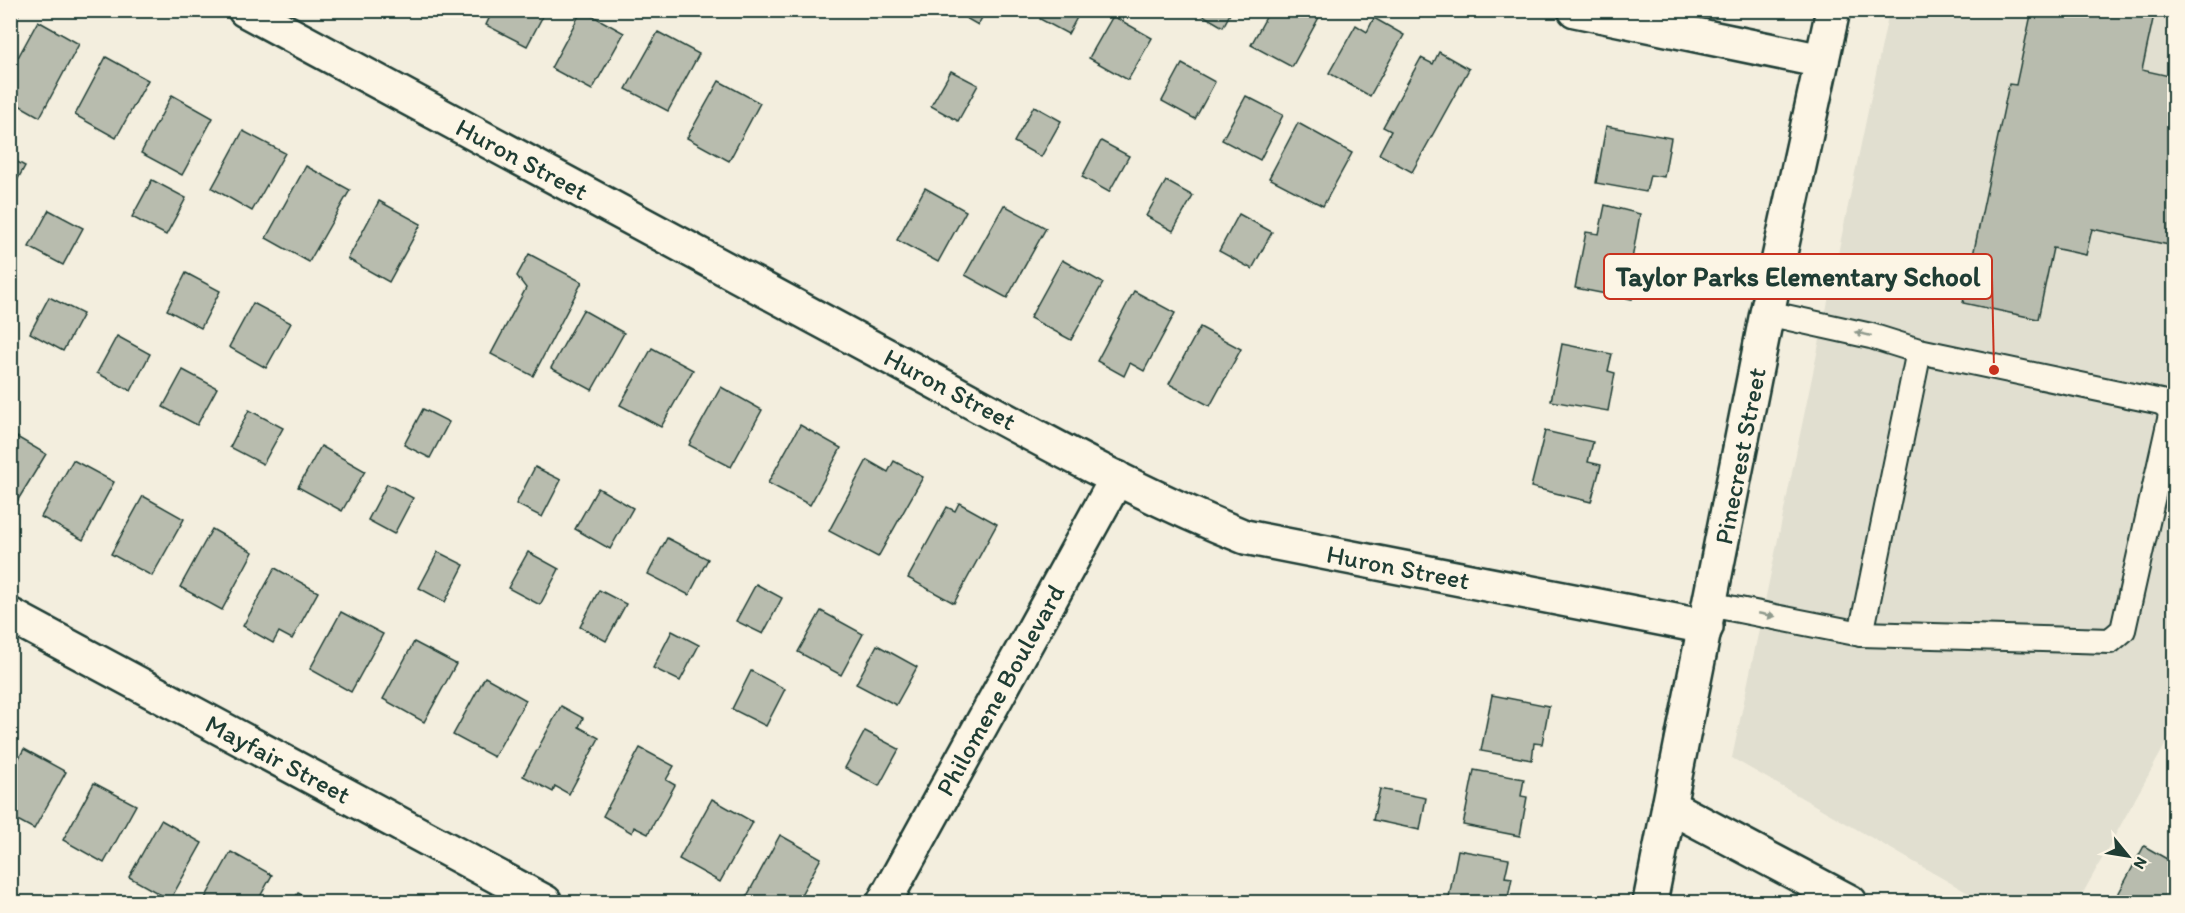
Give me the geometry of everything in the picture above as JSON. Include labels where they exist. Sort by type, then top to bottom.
[{"type":"street","name":"Huron Street","points":[[245,10],[1117,478],[1205,521],[1245,537],[1708,616]]},
{"type":"street","points":[[1575,10],[1822,61]]},
{"type":"street","name":"Pinecrest Street","points":[[1650,903],[1767,313],[1833,10]]},
{"type":"street","name":"Philomene Boulevard","points":[[884,903],[1117,478]]},
{"type":"street","name":"Mayfair Street","points":[[10,615],[545,903]]},
{"type":"street","points":[[1669,806],[1850,903]]},
{"type":"lane","points":[[1708,616],[1861,634],[2110,641],[2122,630],[2171,416],[2168,407],[2161,402],[1919,351],[1871,336],[1767,313]]},
{"type":"lane","points":[[1861,634],[1919,351]]},
{"type":"shaded area","points":[[1889,11],[2174,11],[2174,729],[2078,902],[1984,902],[1732,758]]},
{"type":"building","points":[[10,10],[21,10],[10,30]]},
{"type":"building","points":[[493,10],[546,10],[527,46],[486,25]]},
{"type":"building","points":[[582,10],[624,33],[592,90],[551,68]]},
{"type":"building","points":[[952,10],[986,10],[978,25]]},
{"type":"building","points":[[1045,10],[1081,10],[1068,34],[1040,19]]},
{"type":"building","points":[[1194,10],[1232,10],[1223,27]]},
{"type":"building","points":[[1270,10],[1323,10],[1292,67],[1251,45]]},
{"type":"building","points":[[2032,10],[2155,10],[2142,70],[2174,77],[2174,246],[2092,229],[2086,255],[2053,248],[2038,319],[1963,303],[2009,84],[2016,85]]},
{"type":"building","points":[[1113,16],[1152,38],[1128,80],[1089,58]]},
{"type":"building","points":[[1374,18],[1404,35],[1370,96],[1329,73],[1356,25],[1367,32]]},
{"type":"building","points":[[38,21],[79,44],[40,117],[10,100],[10,72]]},
{"type":"building","points":[[658,32],[699,54],[668,111],[626,89]]},
{"type":"building","points":[[1439,52],[1469,69],[1412,172],[1379,154],[1391,131],[1383,127],[1421,58],[1433,64]]},
{"type":"building","points":[[106,57],[148,80],[116,138],[75,115]]},
{"type":"building","points":[[1182,64],[1215,82],[1195,119],[1162,101]]},
{"type":"building","points":[[951,71],[978,85],[958,121],[931,106]]},
{"type":"building","points":[[719,81],[760,103],[729,161],[687,138]]},
{"type":"building","points":[[172,95],[213,118],[182,175],[141,153]]},
{"type":"building","points":[[1246,96],[1283,115],[1260,160],[1222,140]]},
{"type":"building","points":[[1034,106],[1061,121],[1041,157],[1014,142]]},
{"type":"building","points":[[1298,123],[1352,153],[1323,206],[1269,178]]},
{"type":"building","points":[[1606,126],[1671,138],[1664,177],[1650,175],[1646,192],[1596,183]]},
{"type":"building","points":[[243,131],[285,153],[252,211],[212,188]]},
{"type":"building","points":[[1101,141],[1129,156],[1109,192],[1082,177]]},
{"type":"building","points":[[10,158],[25,166],[10,193]]},
{"type":"building","points":[[306,166],[350,190],[309,262],[266,238]]},
{"type":"building","points":[[152,180],[186,198],[166,235],[132,217]]},
{"type":"building","points":[[1166,181],[1193,196],[1173,231],[1146,216]]},
{"type":"building","points":[[925,188],[966,211],[938,262],[897,240]]},
{"type":"building","points":[[379,201],[421,224],[389,282],[348,259]]},
{"type":"building","points":[[1004,205],[1046,228],[1007,298],[965,275]]},
{"type":"building","points":[[1605,205],[1640,214],[1632,259],[1639,260],[1632,299],[1575,288],[1586,232],[1599,234]]},
{"type":"building","points":[[49,210],[83,228],[63,265],[29,247]]},
{"type":"building","points":[[1239,214],[1272,232],[1252,269],[1219,251]]},
{"type":"building","points":[[529,254],[582,282],[533,376],[491,354],[526,288],[517,276]]},
{"type":"building","points":[[1062,260],[1103,283],[1071,340],[1030,318]]},
{"type":"building","points":[[186,273],[220,291],[201,328],[167,310]]},
{"type":"building","points":[[1134,291],[1175,313],[1144,371],[1130,363],[1124,376],[1097,361]]},
{"type":"building","points":[[49,297],[83,314],[63,351],[30,333]]},
{"type":"building","points":[[253,303],[291,323],[266,368],[229,347]]},
{"type":"building","points":[[583,310],[624,333],[592,390],[551,368]]},
{"type":"building","points":[[1200,327],[1241,349],[1210,406],[1169,384]]},
{"type":"building","points":[[117,336],[150,354],[131,391],[97,373]]},
{"type":"building","points":[[1562,344],[1612,354],[1608,371],[1615,373],[1608,411],[1551,401]]},
{"type":"building","points":[[652,348],[693,370],[661,427],[620,405]]},
{"type":"building","points":[[183,370],[217,388],[197,425],[163,407]]},
{"type":"building","points":[[721,387],[762,410],[731,467],[689,445]]},
{"type":"building","points":[[423,409],[449,422],[430,458],[404,445]]},
{"type":"building","points":[[249,410],[283,428],[263,464],[230,447]]},
{"type":"building","points":[[800,425],[841,448],[810,505],[768,483]]},
{"type":"building","points":[[1545,431],[1593,442],[1588,462],[1601,465],[1591,502],[1531,487]]},
{"type":"building","points":[[10,433],[46,454],[16,503],[10,500]]},
{"type":"building","points":[[321,446],[365,471],[342,511],[298,487]]},
{"type":"building","points":[[73,460],[114,482],[83,540],[41,517]]},
{"type":"building","points":[[867,460],[888,472],[894,461],[923,477],[878,557],[829,531]]},
{"type":"building","points":[[535,467],[561,480],[542,517],[516,504]]},
{"type":"building","points":[[387,484],[413,498],[394,534],[368,520]]},
{"type":"building","points":[[598,488],[633,508],[610,549],[575,529]]},
{"type":"building","points":[[143,496],[184,519],[152,576],[111,554]]},
{"type":"building","points":[[959,503],[997,524],[954,603],[908,578],[947,507],[955,511]]},
{"type":"building","points":[[212,529],[253,552],[222,610],[180,587]]},
{"type":"building","points":[[667,538],[708,559],[689,595],[648,574]]},
{"type":"building","points":[[438,552],[464,565],[445,602],[419,588]]},
{"type":"building","points":[[528,552],[559,569],[540,605],[508,588]]},
{"type":"building","points":[[275,568],[318,592],[292,639],[279,632],[273,643],[243,626]]},
{"type":"building","points":[[756,584],[782,598],[763,634],[736,621]]},
{"type":"building","points":[[599,590],[626,604],[606,641],[580,627]]},
{"type":"building","points":[[821,611],[863,634],[841,675],[798,652]]},
{"type":"building","points":[[341,612],[383,634],[351,692],[310,669]]},
{"type":"building","points":[[672,631],[699,645],[680,681],[653,668]]},
{"type":"building","points":[[414,642],[456,664],[424,722],[383,699]]},
{"type":"building","points":[[877,645],[917,667],[896,705],[856,684]]},
{"type":"building","points":[[751,671],[785,689],[766,726],[732,709]]},
{"type":"building","points":[[485,677],[526,700],[494,757],[453,735]]},
{"type":"building","points":[[1492,695],[1549,706],[1542,744],[1534,743],[1532,760],[1481,751]]},
{"type":"building","points":[[561,706],[583,718],[579,727],[599,738],[569,794],[555,786],[553,792],[523,776]]},
{"type":"building","points":[[865,731],[899,749],[879,786],[845,768]]},
{"type":"building","points":[[640,748],[674,766],[666,780],[675,785],[648,834],[634,827],[632,833],[603,816]]},
{"type":"building","points":[[24,749],[66,772],[34,829],[10,816],[10,774]]},
{"type":"building","points":[[1474,770],[1524,779],[1521,796],[1527,797],[1520,836],[1463,825]]},
{"type":"building","points":[[94,783],[136,805],[104,863],[63,840]]},
{"type":"building","points":[[1380,789],[1426,798],[1420,830],[1373,820]]},
{"type":"building","points":[[712,799],[753,822],[720,882],[679,859]]},
{"type":"building","points":[[161,820],[202,843],[170,900],[129,877]]},
{"type":"building","points":[[780,835],[821,858],[797,902],[759,902],[747,896]]},
{"type":"building","points":[[2144,846],[2174,863],[2173,902],[2114,902]]},
{"type":"building","points":[[1458,850],[1509,859],[1505,877],[1512,878],[1507,902],[1448,902]]},
{"type":"building","points":[[231,852],[272,875],[257,902],[203,902]]},
{"type":"building","points":[[298,893],[315,902],[292,902]]},
{"type":"place","name":"Taylor Parks Elementary School","points":[[1994,370]]}]
